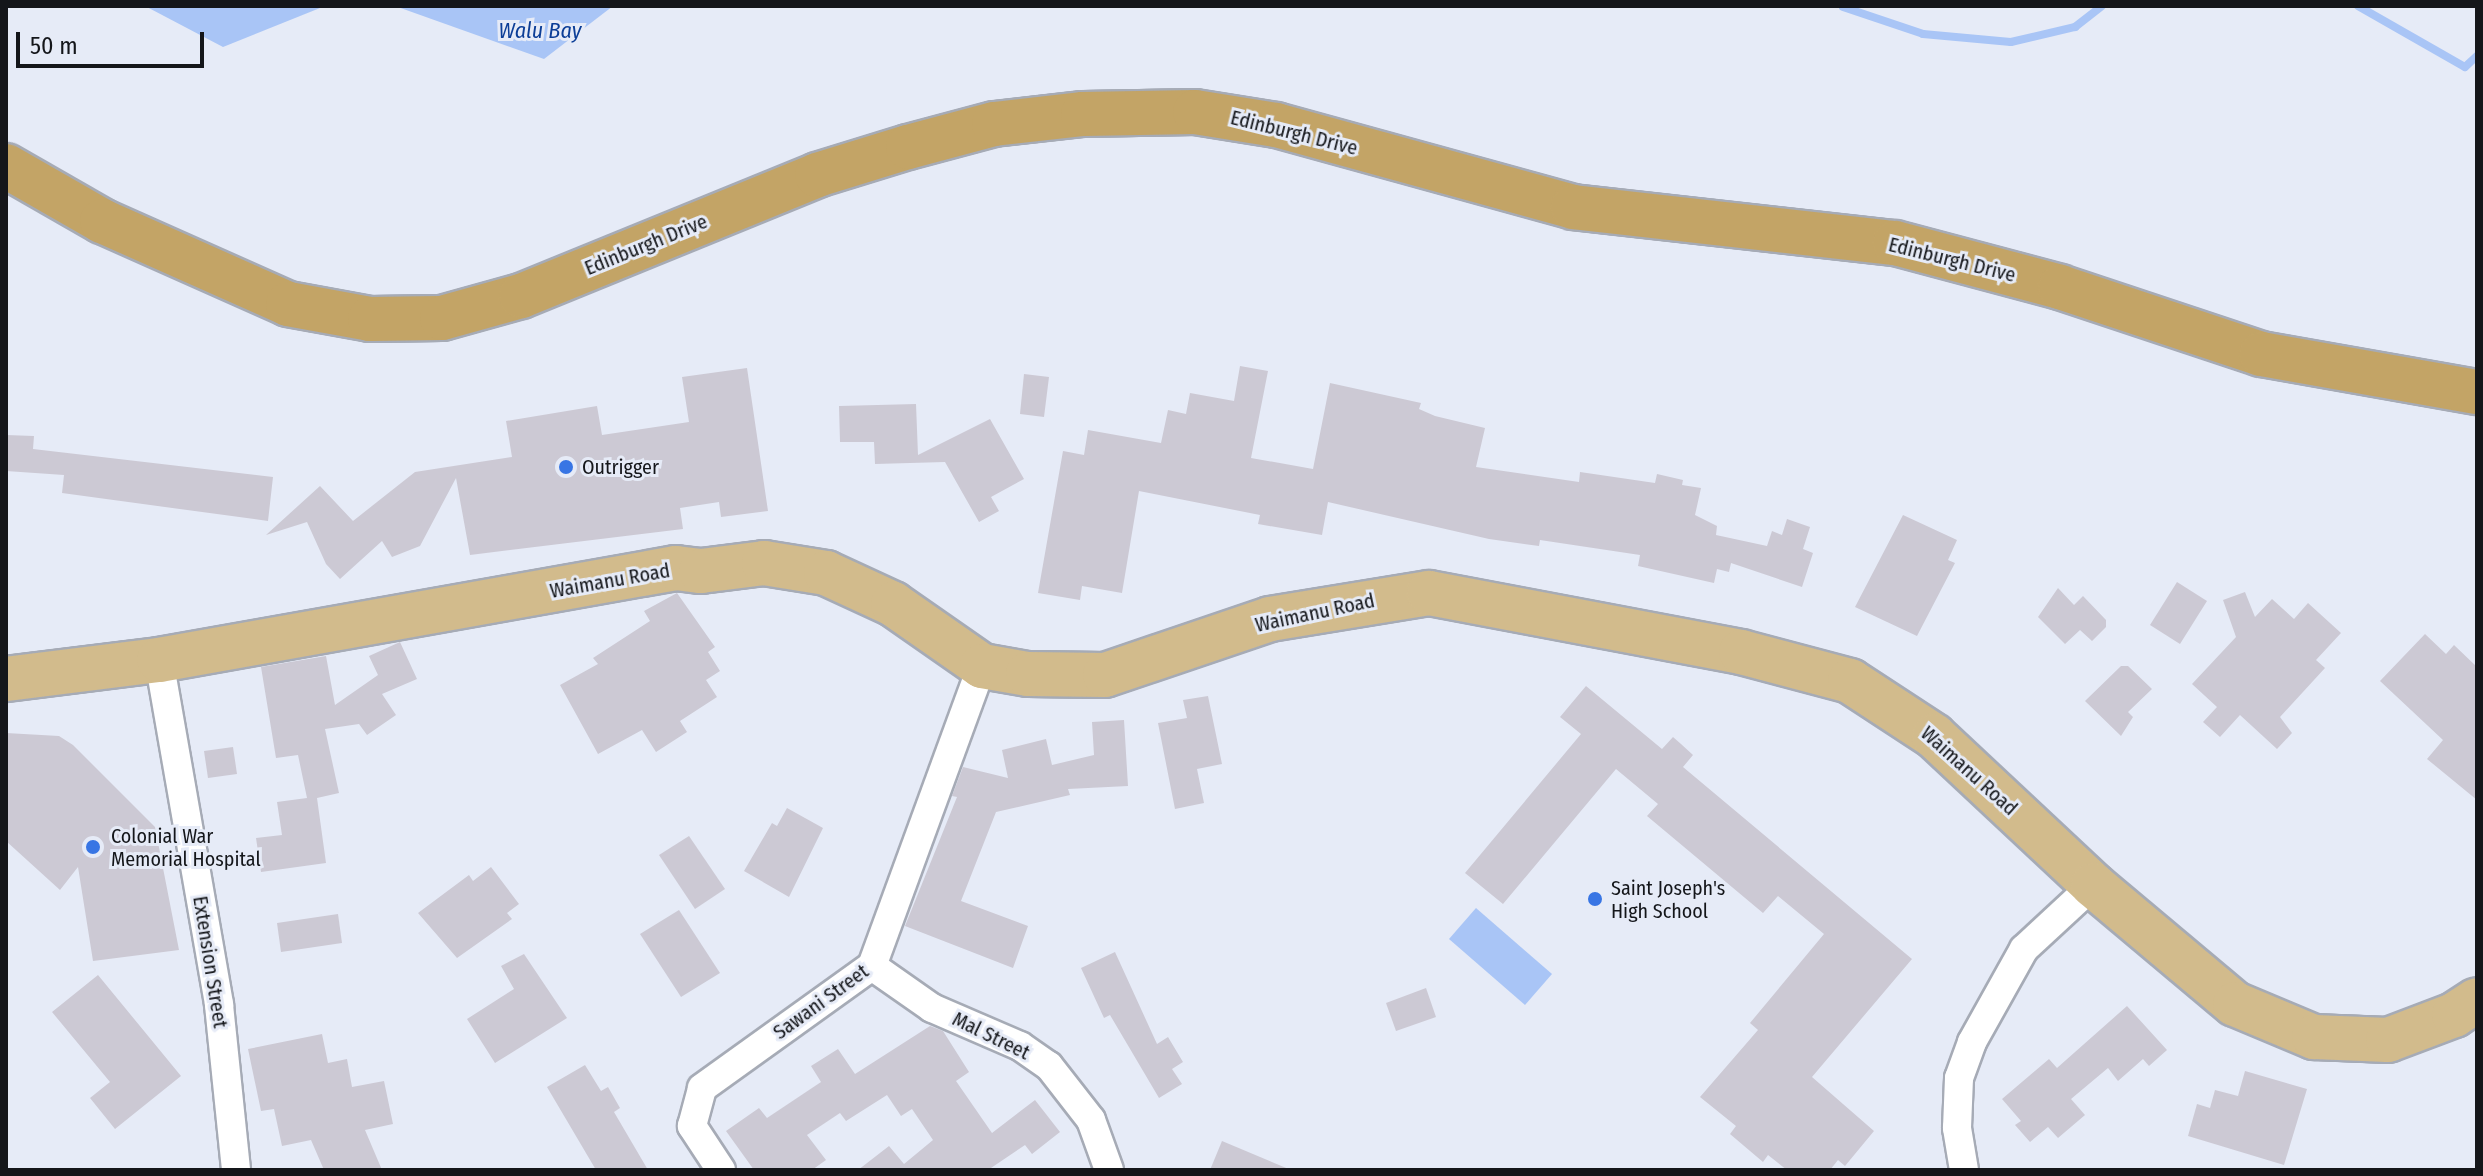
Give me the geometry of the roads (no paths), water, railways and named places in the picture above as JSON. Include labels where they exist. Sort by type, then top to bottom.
[{"type":"highway","name":"Edinburgh Drive","points":[[6,166],[102,221],[288,304],[370,319],[442,318],[521,296],[817,175],[922,143],[1009,122],[1083,114],[1195,112],[1276,125],[1573,207],[1895,243],[2060,287],[2261,354],[2477,392]]},
{"type":"main road","name":"Waimanu Road","points":[[6,679],[159,660],[676,568],[701,571],[764,563],[826,573],[893,604],[982,666],[1028,674],[1105,675],[1270,619],[1429,593],[1741,652],[1824,673],[1874,694],[1934,736],[2093,885],[2235,1004],[2314,1037],[2388,1040],[2454,1015],[2477,1000]]},
{"type":"street","name":"Extension Street","points":[[159,660],[219,1005],[236,1170]]},
{"type":"street","name":"Sawani Street","points":[[721,1170],[692,1126],[702,1088],[872,966],[982,666]]},
{"type":"street","points":[[1964,1170],[1957,1128],[1959,1078],[1972,1042],[2024,949],[2093,885]]},
{"type":"street","name":"Mal Street","points":[[872,966],[932,1008],[1020,1046],[1049,1066],[1091,1120],[1109,1170]]},
{"type":"water","points":[[145,6],[325,6],[223,47]]},
{"type":"water","name":"Walu Bay","points":[[395,6],[613,6],[544,59]]},
{"type":"water","points":[[1476,908],[1552,974],[1525,1005],[1449,939]]},
{"type":"waterway","points":[[1843,7],[1923,34],[2011,42],[2075,27],[2102,6]]},
{"type":"waterway","points":[[2358,6],[2465,67],[2477,56]]},
{"type":"place","name":"Outrigger","points":[[566,467]]},
{"type":"place","name":"Colonial War Memorial Hospital","points":[[93,847]]},
{"type":"place","name":"Saint Joseph's High School","points":[[1595,899]]}]
